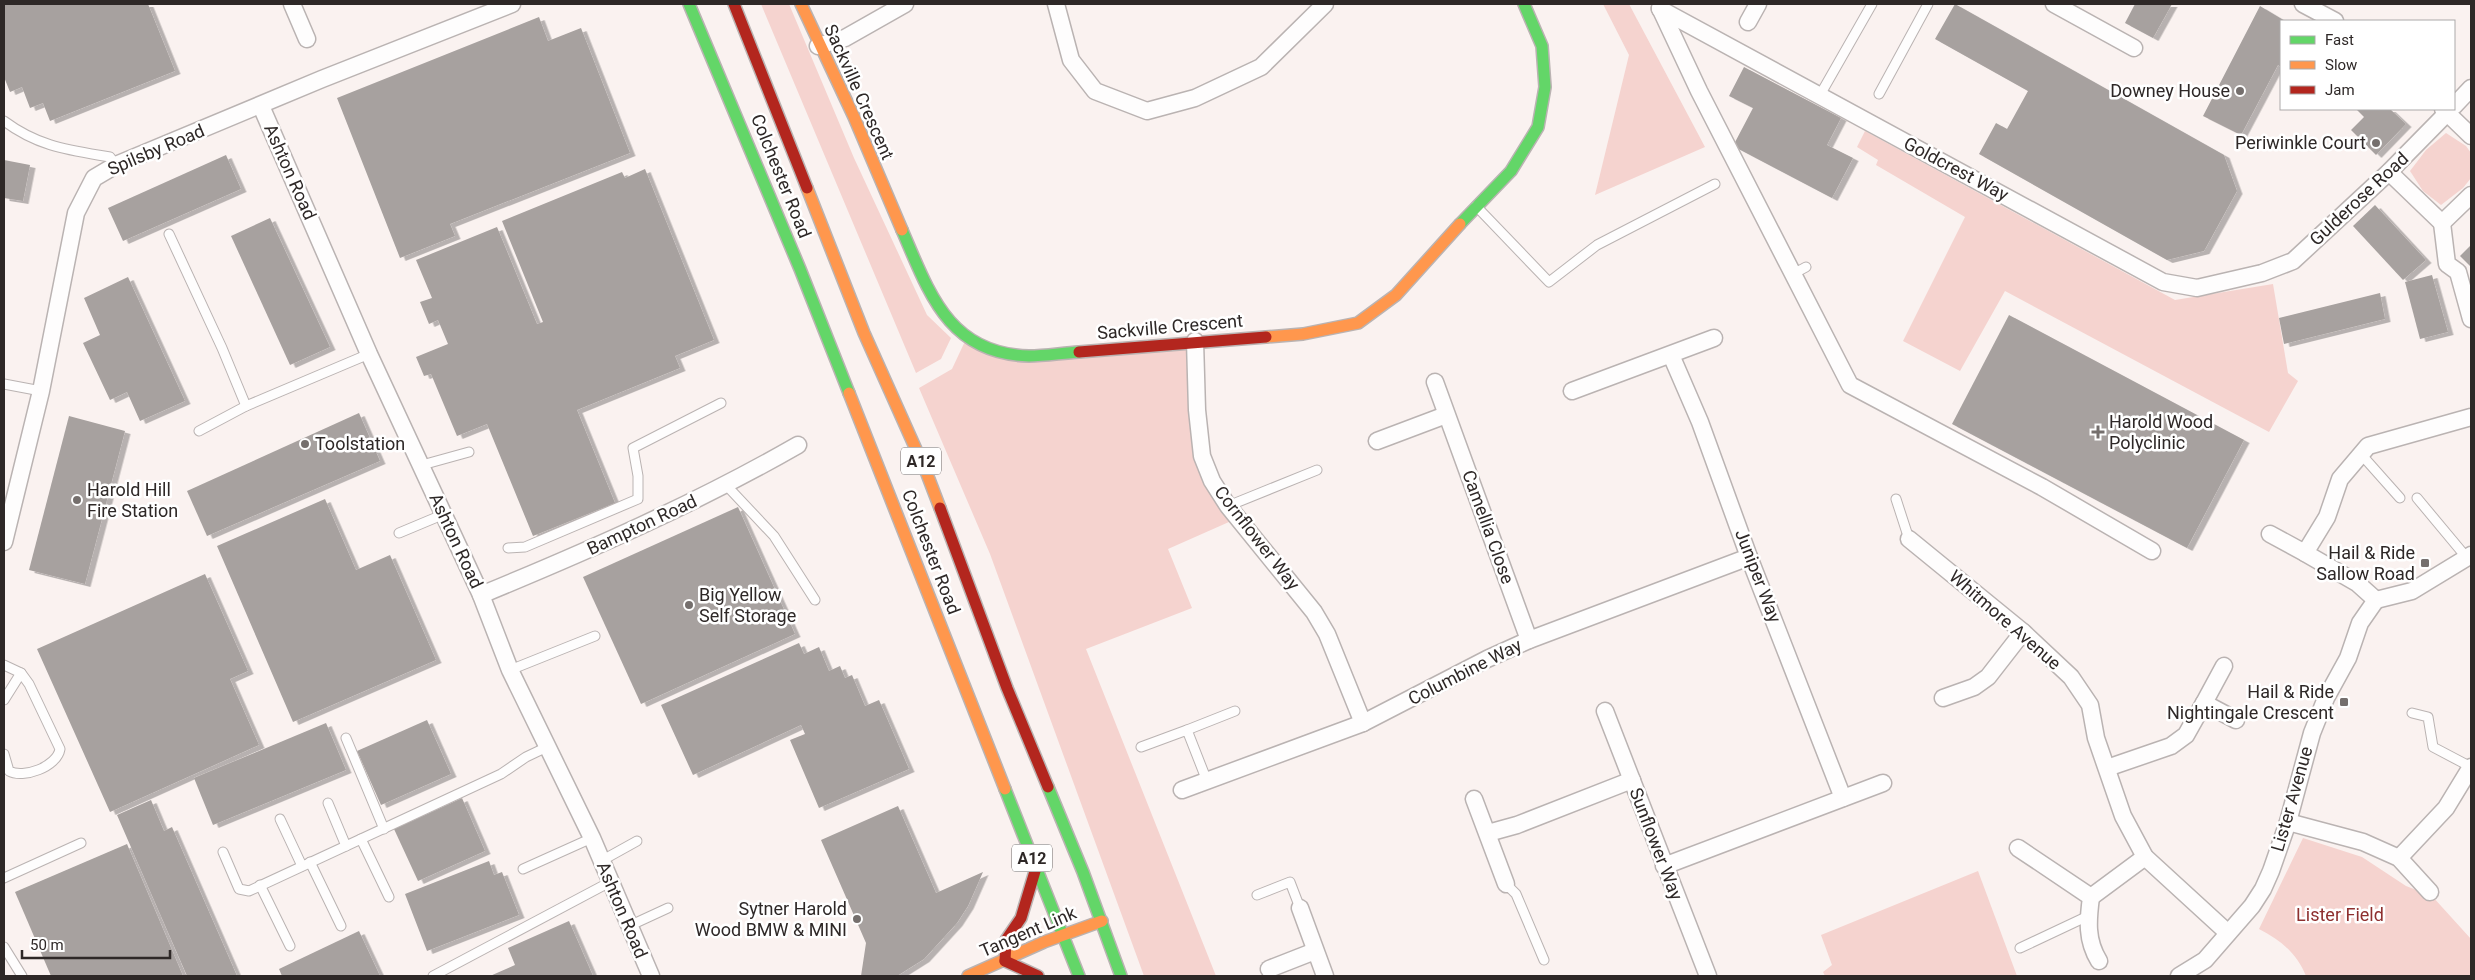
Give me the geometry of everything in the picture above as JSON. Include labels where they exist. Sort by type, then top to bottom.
[{"type":"main road","name":"Colchester Road","points":[[689,4],[800,269],[1079,976]]},
{"type":"main road","name":"Colchester Road","points":[[734,4],[864,333],[927,474],[1007,688],[1102,920],[1121,976]]},
{"type":"main road","name":"Sackville Crescent","points":[[801,4],[818,46],[854,117],[880,182],[932,298],[945,317],[960,332],[980,344],[1002,354],[1029,356],[1195,341],[1303,334],[1358,322],[1396,295],[1476,206],[1511,171],[1538,127],[1545,87],[1542,46],[1524,4]]},
{"type":"main road","points":[[1036,868],[1021,918],[1006,940],[1005,961],[1038,976]]},
{"type":"main road","name":"Tangent Link","points":[[968,976],[1102,920]]},
{"type":"street","points":[[292,4],[307,39]]},
{"type":"street","name":"Spilsby Road","points":[[4,542],[41,391],[76,213],[94,178],[116,166],[322,79],[512,4]]},
{"type":"street","points":[[818,46],[845,38],[905,4]]},
{"type":"street","points":[[1056,4],[1070,60],[1095,91],[1147,111],[1194,98],[1261,67],[1325,4]]},
{"type":"street","points":[[1748,22],[1758,4]]},
{"type":"street","points":[[2054,4],[2134,48]]},
{"type":"street","points":[[2306,4],[2333,20]]},
{"type":"street","points":[[1659,6],[1699,91],[1799,271],[1850,385],[2042,487],[2152,551]]},
{"type":"street","name":"Goldcrest Way","points":[[1659,6],[2163,282],[2198,288],[2262,273]]},
{"type":"street","name":"Gulderose Road","points":[[2455,103],[2471,88]]},
{"type":"street","name":"Ashton Road","points":[[261,106],[370,354],[422,465],[442,514],[481,595],[510,670],[592,838],[651,976]]},
{"type":"street","name":"Gulderose Road","points":[[2262,273],[2293,261],[2389,172],[2448,110]]},
{"type":"street","points":[[2450,110],[2471,136]]},
{"type":"street","points":[[2389,172],[2442,223],[2447,264],[2458,272],[2471,319]]},
{"type":"street","points":[[2442,223],[2471,195]]},
{"type":"street","points":[[1572,391],[1714,338]]},
{"type":"street","name":"Cornflower Way","points":[[1195,341],[1197,410],[1202,456],[1212,481],[1228,506],[1314,612],[1327,634],[1363,723]]},
{"type":"street","name":"Juniper Way","points":[[1671,354],[1700,422],[1749,557],[1843,798]]},
{"type":"street","name":"Camellia Close","points":[[1435,382],[1529,640]]},
{"type":"street","points":[[1377,441],[1446,415]]},
{"type":"street","points":[[2305,553],[2327,517],[2340,479],[2360,453],[2368,446],[2471,418]]},
{"type":"street","name":"Bampton Road","points":[[481,595],[581,554],[727,486],[798,446]]},
{"type":"street","points":[[2270,534],[2357,583],[2376,600],[2412,591],[2469,557]]},
{"type":"street","name":"Whitmore Avenue","points":[[1909,539],[2023,632],[2071,677],[2090,705],[2096,738],[2123,816],[2145,857],[2228,933]]},
{"type":"street","name":"Columbine Way","points":[[1182,790],[1363,723],[1529,640],[1749,557]]},
{"type":"street","name":"Lister Avenue","points":[[2179,976],[2205,960],[2252,906],[2263,889],[2271,872],[2288,822],[2312,732],[2326,698],[2348,658],[2360,623],[2376,600]]},
{"type":"street","points":[[1943,698],[1974,687],[1988,677],[2023,632]]},
{"type":"street","points":[[2107,768],[2171,746],[2186,734],[2224,666]]},
{"type":"street","points":[[2204,703],[2236,720]]},
{"type":"street","name":"Sunflower Way","points":[[1606,712],[1708,976]]},
{"type":"street","points":[[2399,858],[2446,808],[2470,770]]},
{"type":"street","points":[[1488,833],[1517,825],[1632,780]]},
{"type":"street","points":[[1664,866],[1883,783]]},
{"type":"street","points":[[1474,799],[1506,884]]},
{"type":"street","points":[[2288,822],[2363,842],[2399,858],[2430,892]]},
{"type":"street","points":[[2018,848],[2091,897]]},
{"type":"street","points":[[2098,960],[2091,949],[2088,916],[2091,897],[2145,857]]},
{"type":"street","points":[[1300,908],[1325,976]]},
{"type":"street","points":[[1269,969],[1315,951]]},
{"type":"lane","points":[[1820,95],[1872,4]]},
{"type":"lane","points":[[1879,94],[1928,4]]},
{"type":"lane","points":[[4,121],[24,136],[61,148],[110,157],[116,166]]},
{"type":"lane","points":[[1476,206],[1548,282],[1597,245],[1715,184]]},
{"type":"lane","points":[[169,234],[222,348],[246,406]]},
{"type":"lane","points":[[199,431],[246,406],[370,354]]},
{"type":"lane","points":[[4,384],[41,391]]},
{"type":"lane","points":[[508,548],[525,547],[638,499],[638,476],[633,448],[721,403]]},
{"type":"lane","points":[[422,465],[469,452]]},
{"type":"lane","points":[[2360,453],[2400,498]]},
{"type":"lane","points":[[1228,506],[1317,470]]},
{"type":"lane","points":[[727,486],[774,536],[815,600]]},
{"type":"lane","points":[[2418,498],[2469,557]]},
{"type":"lane","points":[[1896,499],[1909,539]]},
{"type":"lane","points":[[399,533],[442,514]]},
{"type":"lane","points":[[510,670],[595,636]]},
{"type":"lane","points":[[4,665],[21,673],[60,749],[59,756],[53,763],[19,775],[9,771],[4,754]]},
{"type":"lane","points":[[4,700],[21,673]]},
{"type":"lane","points":[[1141,747],[1235,711]]},
{"type":"lane","points":[[2412,713],[2428,716],[2433,747],[2470,770]]},
{"type":"lane","points":[[1187,730],[1207,781]]},
{"type":"lane","points":[[346,738],[384,829]]},
{"type":"lane","points":[[223,852],[239,889],[249,890],[501,774],[526,757],[547,747]]},
{"type":"lane","points":[[328,803],[346,846]]},
{"type":"lane","points":[[280,819],[341,926]]},
{"type":"lane","points":[[523,869],[592,838]]},
{"type":"lane","points":[[362,839],[389,897]]},
{"type":"lane","points":[[601,861],[637,841]]},
{"type":"lane","points":[[4,878],[81,842]]},
{"type":"lane","points":[[433,976],[610,882]]},
{"type":"lane","points":[[1256,895],[1290,882],[1300,908]]},
{"type":"lane","points":[[1506,884],[1516,894],[1544,960]]},
{"type":"lane","points":[[260,885],[290,946]]},
{"type":"lane","points":[[629,926],[668,908]]},
{"type":"lane","points":[[2020,948],[2088,916]]},
{"type":"lane","points":[[4,948],[22,976]]},
{"type":"green space","points":[[761,4],[789,4],[854,158],[927,315],[951,338],[941,359],[916,373]]},
{"type":"green space","points":[[1603,4],[1629,4],[1705,147],[1595,195],[1629,55]]},
{"type":"green space","points":[[1865,131],[2175,300],[2273,284],[2288,373],[2298,381],[2269,432],[2005,291],[1960,371],[1903,341],[1965,217],[1876,165],[1878,160],[1857,147]]},
{"type":"green space","points":[[2446,133],[2466,146],[2471,153],[2471,178],[2463,188],[2441,205],[2423,191],[2410,171],[2426,150]]},
{"type":"green space","points":[[967,337],[1002,354],[1195,341],[1202,456],[1238,518],[1168,549],[1192,608],[1086,649],[1216,976],[1144,976],[990,554],[919,388],[952,369]]},
{"type":"green space","name":"Lister Field","points":[[2303,838],[2362,857],[2406,886],[2432,896],[2471,939],[2471,976],[2306,976],[2298,961],[2287,948],[2259,929]]},
{"type":"green space","points":[[1978,871],[2017,976],[1825,976],[1823,972],[1832,965],[1821,935]]},
{"type":"building","points":[[4,4],[148,4],[175,71],[50,121],[43,103],[30,108],[22,87],[10,92],[4,77]]},
{"type":"building","points":[[1955,4],[2224,155],[2237,191],[2204,251],[2167,260],[1979,154],[1996,123],[2007,129],[2028,91],[1935,39]]},
{"type":"building","points":[[2135,4],[2172,4],[2153,38],[2125,23]]},
{"type":"building","name":"Downey House","points":[[2260,6],[2283,20],[2280,20],[2280,66],[2278,65],[2241,135],[2203,116]]},
{"type":"building","points":[[539,17],[548,41],[581,28],[630,153],[450,224],[455,236],[400,258],[337,98]]},
{"type":"building","points":[[1744,67],[1841,118],[1827,145],[1853,158],[1832,198],[1733,146],[1753,108],[1729,96]]},
{"type":"building","name":"Periwinkle Court","points":[[2357,110],[2391,110],[2406,124],[2376,155],[2351,130],[2364,117]]},
{"type":"building","points":[[226,155],[241,189],[123,241],[108,208]]},
{"type":"building","points":[[4,160],[30,165],[23,201],[4,198]]},
{"type":"building","points":[[645,169],[714,340],[675,356],[680,368],[577,410],[615,503],[533,536],[487,424],[457,436],[431,374],[424,376],[416,357],[448,344],[438,320],[429,324],[420,302],[432,298],[416,260],[497,227],[537,324],[543,322],[502,221],[622,172],[625,178]]},
{"type":"building","points":[[2375,205],[2426,260],[2403,280],[2353,226]]},
{"type":"building","points":[[270,218],[330,347],[290,365],[231,236]]},
{"type":"building","points":[[2471,245],[2471,267],[2460,256]]},
{"type":"building","points":[[2432,275],[2448,332],[2420,339],[2405,282]]},
{"type":"building","points":[[128,277],[185,401],[140,421],[127,392],[110,400],[83,343],[100,335],[84,298]]},
{"type":"building","points":[[2380,293],[2385,319],[2284,344],[2279,318]]},
{"type":"building","name":"Harold Wood Polyclinic","points":[[2009,315],[2244,440],[2187,548],[1952,424]]},
{"type":"building","points":[[359,413],[380,461],[207,536],[187,491]]},
{"type":"building","name":"Harold Hill Fire Station","points":[[69,416],[125,431],[85,584],[29,570]]},
{"type":"building","points":[[325,499],[356,570],[390,555],[436,660],[293,722],[217,546]]},
{"type":"building","name":"Big Yellow Self Storage","points":[[738,507],[795,634],[641,704],[583,577]]},
{"type":"building","points":[[205,574],[248,671],[230,679],[259,745],[110,812],[37,649]]},
{"type":"building","points":[[799,643],[804,654],[819,647],[829,671],[840,666],[845,678],[852,675],[865,706],[879,700],[909,769],[819,808],[790,740],[805,734],[801,725],[693,775],[661,705]]},
{"type":"building","points":[[427,720],[451,774],[381,805],[357,751]]},
{"type":"building","points":[[326,723],[346,770],[213,825],[194,778]]},
{"type":"building","points":[[462,798],[485,851],[418,881],[394,829]]},
{"type":"building","points":[[151,800],[164,831],[172,827],[237,976],[187,976],[117,815]]},
{"type":"building","points":[[898,806],[936,893],[983,872],[968,906],[957,923],[924,959],[897,976],[861,976],[866,943],[821,840]]},
{"type":"building","points":[[127,844],[183,976],[51,976],[15,892]]},
{"type":"building","points":[[489,861],[494,875],[502,872],[519,915],[427,951],[405,894]]},
{"type":"building","points":[[569,921],[593,976],[490,976],[515,965],[508,948]]},
{"type":"building","points":[[359,931],[380,976],[282,976],[279,969]]},
{"type":"traffic: fast","points":[[689,4],[800,269],[849,393]]},
{"type":"traffic: fast","points":[[1460,224],[1511,171],[1538,127],[1545,87],[1542,46],[1524,4]]},
{"type":"traffic: fast","points":[[902,230],[933,297],[945,316],[960,332],[979,344],[1001,353],[1041,356],[1079,352]]},
{"type":"traffic: fast","points":[[1048,787],[1083,872],[1121,976]]},
{"type":"traffic: fast","points":[[1005,789],[1079,976]]},
{"type":"traffic: slow","points":[[801,4],[854,117],[902,230]]},
{"type":"traffic: slow","points":[[807,188],[864,333],[927,474],[940,508]]},
{"type":"traffic: slow","points":[[1266,337],[1303,334],[1358,323],[1396,295],[1460,224]]},
{"type":"traffic: slow","points":[[849,393],[1005,789]]},
{"type":"traffic: slow","points":[[968,976],[1044,942],[1102,921]]},
{"type":"traffic: jam","points":[[734,4],[807,188]]},
{"type":"traffic: jam","points":[[1079,352],[1266,337]]},
{"type":"traffic: jam","points":[[940,508],[1007,688],[1048,787]]},
{"type":"traffic: jam","points":[[1005,961],[1006,940],[1021,918],[1036,868]]},
{"type":"traffic: jam","points":[[1005,961],[1038,976]]},
{"type":"place","name":"Downey House","points":[[2240,91]]},
{"type":"place","name":"Periwinkle Court","points":[[2376,143]]},
{"type":"place","name":"Harold Wood Polyclinic","points":[[2098,432]]},
{"type":"place","name":"Toolstation","points":[[305,444]]},
{"type":"place","name":"Harold Hill Fire Station","points":[[77,500]]},
{"type":"place","name":"Hail & Ride Sallow Road","points":[[2425,563]]},
{"type":"place","name":"Big Yellow Self Storage","points":[[689,605]]},
{"type":"place","name":"Hail & Ride Nightingale Crescent","points":[[2344,702]]},
{"type":"place","name":"Sytner Harold Wood BMW & MINI","points":[[857,919]]}]
